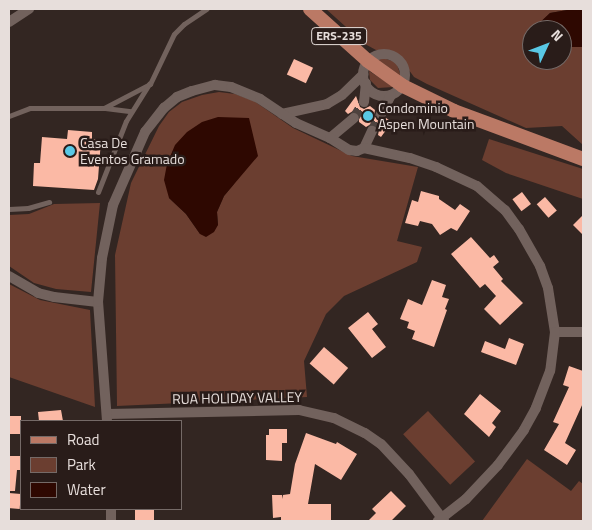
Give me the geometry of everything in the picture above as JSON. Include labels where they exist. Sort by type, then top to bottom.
[{"type":"main road","name":"ERS-235","points":[[310,9],[366,73],[403,86],[454,111],[583,158]]},
{"type":"street","points":[[9,22],[29,9]]},
{"type":"street","points":[[364,102],[366,73],[373,56],[380,54],[395,57],[404,70],[403,86],[391,95],[381,114]]},
{"type":"street","points":[[366,73],[371,90],[380,95],[391,95]]},
{"type":"street","points":[[282,114],[327,104],[342,95],[366,73]]},
{"type":"street","points":[[107,418],[98,302],[102,258],[113,205],[145,132],[164,108],[177,97],[215,85],[244,90],[312,132],[330,138],[349,150],[357,151],[364,148],[424,162],[461,177],[490,195],[519,229],[540,266],[548,288],[554,332],[550,371],[536,408],[524,430],[484,480],[441,520]]},
{"type":"street","points":[[330,138],[354,118]]},
{"type":"street","points":[[364,148],[372,131]]},
{"type":"street","points":[[9,276],[38,293],[54,297],[98,302]]},
{"type":"street","points":[[554,332],[583,332]]},
{"type":"street","name":"RUA HOLIDAY VALLEY","points":[[107,418],[299,410],[315,412],[352,426],[381,444],[409,474],[441,520]]},
{"type":"lane","points":[[98,192],[131,111],[150,84],[174,34],[184,24],[206,9]]},
{"type":"lane","points":[[104,108],[150,84]]},
{"type":"lane","points":[[9,116],[30,108],[104,108],[131,111]]},
{"type":"lane","points":[[9,209],[23,209],[49,202]]},
{"type":"green space","points":[[326,9],[573,9],[550,13],[543,20],[522,20],[522,70],[572,70],[572,46],[583,47],[583,145],[562,126],[526,128],[427,84],[414,77],[398,55],[376,50],[365,44]]},
{"type":"green space","points":[[383,58],[396,62],[401,76],[377,59]]},
{"type":"green space","points":[[369,71],[394,87],[378,88],[370,80]]},
{"type":"green space","points":[[219,92],[235,94],[254,101],[293,128],[352,156],[418,167],[397,241],[422,247],[417,262],[344,296],[326,314],[304,361],[307,397],[117,406],[115,255],[131,183],[159,126],[169,112],[182,102],[202,95]],"holes":[[[234,184],[224,196],[217,212],[218,225],[200,234],[186,214],[169,198]]]},
{"type":"green space","points":[[489,139],[583,169],[583,199],[506,173],[482,160]]},
{"type":"green space","points":[[100,203],[91,292],[56,289],[34,283],[9,266],[9,215],[29,214],[54,204]]},
{"type":"green space","points":[[9,284],[40,300],[90,310],[95,407],[9,377]]},
{"type":"green space","points":[[428,411],[475,461],[450,485],[403,434]]},
{"type":"green space","points":[[527,459],[571,491],[579,481],[583,484],[583,521],[482,521]]},
{"type":"water","points":[[583,9],[583,47],[572,47],[572,20],[542,20],[550,13]]},
{"type":"water","points":[[218,117],[249,118],[258,156],[224,196],[217,212],[218,225],[214,232],[206,237],[200,234],[186,214],[169,198],[164,180],[167,164],[175,145],[187,132],[202,122]]},
{"type":"building","points":[[294,59],[313,68],[306,83],[287,74]]},
{"type":"building","name":"Condominio Aspen Mountain","points":[[356,96],[360,107],[364,109],[370,106],[375,110],[374,115],[377,120],[382,121],[386,118],[392,122],[381,137],[378,135],[379,130],[375,125],[371,124],[366,127],[359,122],[359,113],[353,111],[348,114],[345,111]]},
{"type":"building","name":"Casa De Eventos Gramado","points":[[68,130],[92,132],[92,139],[101,140],[98,179],[94,190],[33,186],[34,163],[40,163],[42,137],[67,139]]},
{"type":"building","points":[[421,191],[439,196],[439,199],[455,210],[460,204],[470,211],[457,231],[451,228],[440,235],[432,224],[420,221],[418,226],[405,223],[412,200],[418,202]]},
{"type":"building","points":[[522,192],[531,204],[521,211],[512,199]]},
{"type":"building","points":[[545,197],[557,211],[549,218],[537,204]]},
{"type":"building","points":[[583,215],[583,235],[573,225]]},
{"type":"building","points":[[471,237],[490,258],[494,255],[499,262],[493,267],[503,279],[501,281],[523,303],[500,325],[484,309],[496,296],[485,284],[480,288],[451,254]]},
{"type":"building","points":[[432,280],[446,285],[442,297],[449,299],[434,347],[412,339],[415,331],[407,328],[409,322],[400,319],[408,299],[422,305]]},
{"type":"building","points":[[368,312],[378,324],[372,329],[386,347],[372,358],[348,328]]},
{"type":"building","points":[[509,338],[524,344],[516,365],[481,352],[485,341],[505,349]]},
{"type":"building","points":[[324,347],[348,368],[334,385],[310,364]]},
{"type":"building","points":[[569,366],[583,371],[583,403],[565,443],[576,450],[567,465],[544,450],[559,424],[553,422],[569,387],[563,385]]},
{"type":"building","points":[[480,394],[501,411],[492,423],[496,427],[489,437],[464,414]]},
{"type":"building","points":[[61,410],[63,420],[39,420],[38,412]]},
{"type":"building","points":[[9,416],[21,416],[20,434],[9,434]]},
{"type":"building","points":[[269,429],[287,429],[287,443],[282,443],[282,461],[266,460],[266,435],[269,435]]},
{"type":"building","points":[[306,433],[336,444],[337,442],[357,454],[341,480],[315,464],[308,504],[331,504],[331,521],[281,521],[281,517],[273,518],[272,495],[282,495],[282,499],[283,495],[290,494],[295,464]]},
{"type":"building","points":[[9,456],[20,456],[20,470],[17,470],[15,491],[9,491]]},
{"type":"building","points":[[391,491],[406,506],[391,521],[368,521],[376,513],[372,509]]},
{"type":"building","points":[[9,493],[20,494],[20,509],[9,508]]},
{"type":"building","points":[[135,510],[154,510],[154,521],[135,521]]},
{"type":"tunnel","points":[[354,118],[364,102]]},
{"type":"tunnel","points":[[372,131],[381,114]]},
{"type":"place","name":"Condominio Aspen Mountain","points":[[368,116]]},
{"type":"place","name":"Casa De Eventos Gramado","points":[[70,151]]}]
